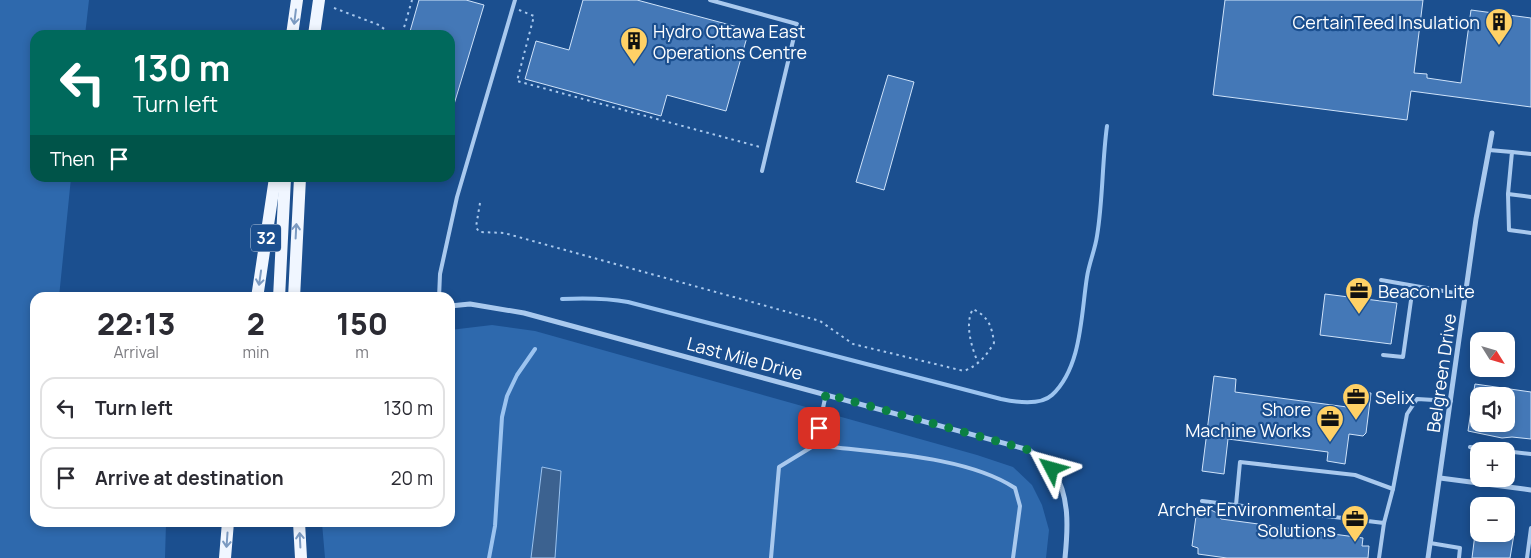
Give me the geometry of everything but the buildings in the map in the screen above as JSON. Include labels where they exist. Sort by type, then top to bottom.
[{"type":"main road","points":[[293,30],[297,0]]},
{"type":"main road","points":[[315,30],[319,0]]},
{"type":"main road","name":"32","points":[[258,292],[274,182]]},
{"type":"main road","points":[[279,292],[285,182]]},
{"type":"main road","name":"32","points":[[294,292],[300,182]]},
{"type":"main road","points":[[225,558],[228,527]]},
{"type":"main road","points":[[299,527],[301,558]]},
{"type":"street","name":"Belgreen Drive","points":[[1428,558],[1466,294],[1492,134]]},
{"type":"street","name":"Last Mile Drive","points":[[455,306],[470,304],[524,313],[1029,450],[1052,469],[1065,494],[1068,533],[1064,558]]},
{"type":"street","points":[[1440,478],[1531,490]]},
{"type":"lane","points":[[439,292],[440,274],[457,197],[515,0]]},
{"type":"lane","points":[[710,0],[797,24],[762,171]]},
{"type":"lane","points":[[1489,150],[1531,154]]},
{"type":"lane","points":[[1512,152],[1508,194],[1509,230],[1531,233]]},
{"type":"lane","points":[[1508,194],[1531,197]]},
{"type":"lane","points":[[1381,280],[1466,294]]},
{"type":"lane","points":[[1383,355],[1403,357],[1413,286]]},
{"type":"lane","points":[[815,446],[826,394]]},
{"type":"lane","points":[[1380,558],[1384,523],[1393,489],[1407,414],[1417,399],[1451,401]]},
{"type":"lane","points":[[771,558],[779,467],[815,446],[945,462],[1000,478],[1015,488],[1020,506],[1013,558]]},
{"type":"lane","points":[[1515,452],[1531,454]]},
{"type":"lane","points":[[1236,505],[1240,462],[1354,475],[1393,489]]},
{"type":"lane","points":[[1202,501],[1384,523]]},
{"type":"lane","points":[[1527,558],[1531,528]]},
{"type":"lane","points":[[1430,543],[1460,548],[1459,558]]},
{"type":"path","points":[[403,30],[412,0]]},
{"type":"path","points":[[334,8],[356,15],[385,30]]},
{"type":"path","points":[[512,8],[534,16],[517,81],[767,149]]},
{"type":"path","points":[[480,203],[476,227],[479,232],[504,233],[820,321],[841,337],[867,349],[964,371],[978,363],[994,343],[992,327],[985,316],[973,309],[969,315],[971,347],[978,363]]},
{"type":"shaded area","points":[[0,0],[89,0],[86,30],[30,30],[30,182],[71,182],[60,292],[30,292],[30,527],[166,527],[165,558],[0,558]]},
{"type":"shaded area","points":[[492,325],[535,331],[977,455],[1013,467],[1032,485],[1042,505],[1049,530],[1046,558],[555,558],[561,471],[542,467],[531,558],[325,558],[322,527],[455,527],[455,329]]},
{"type":"shaded area","points":[[542,467],[561,471],[555,558],[531,558]]},
{"type":"waterway","points":[[562,299],[628,302],[1001,399],[1020,402],[1041,401],[1052,395],[1062,383],[1075,355],[1087,277],[1099,223],[1107,126]]},
{"type":"waterway","points":[[489,558],[495,526],[502,417],[507,396],[517,375],[535,349]]},
{"type":"place","name":"CertainTeed Insulation","points":[[1499,46]]},
{"type":"place","name":"Hydro Ottawa East Operations Centre","points":[[634,65]]},
{"type":"place","name":"Beacon Lite","points":[[1359,315]]},
{"type":"place","name":"Selix","points":[[1356,421]]},
{"type":"place","name":"Shore Machine Works","points":[[1330,443]]},
{"type":"place","name":"Archer Environmental Solutions","points":[[1355,543]]},
{"type":"route","points":[[819,428],[826,394],[1029,450],[1052,469]]}]
